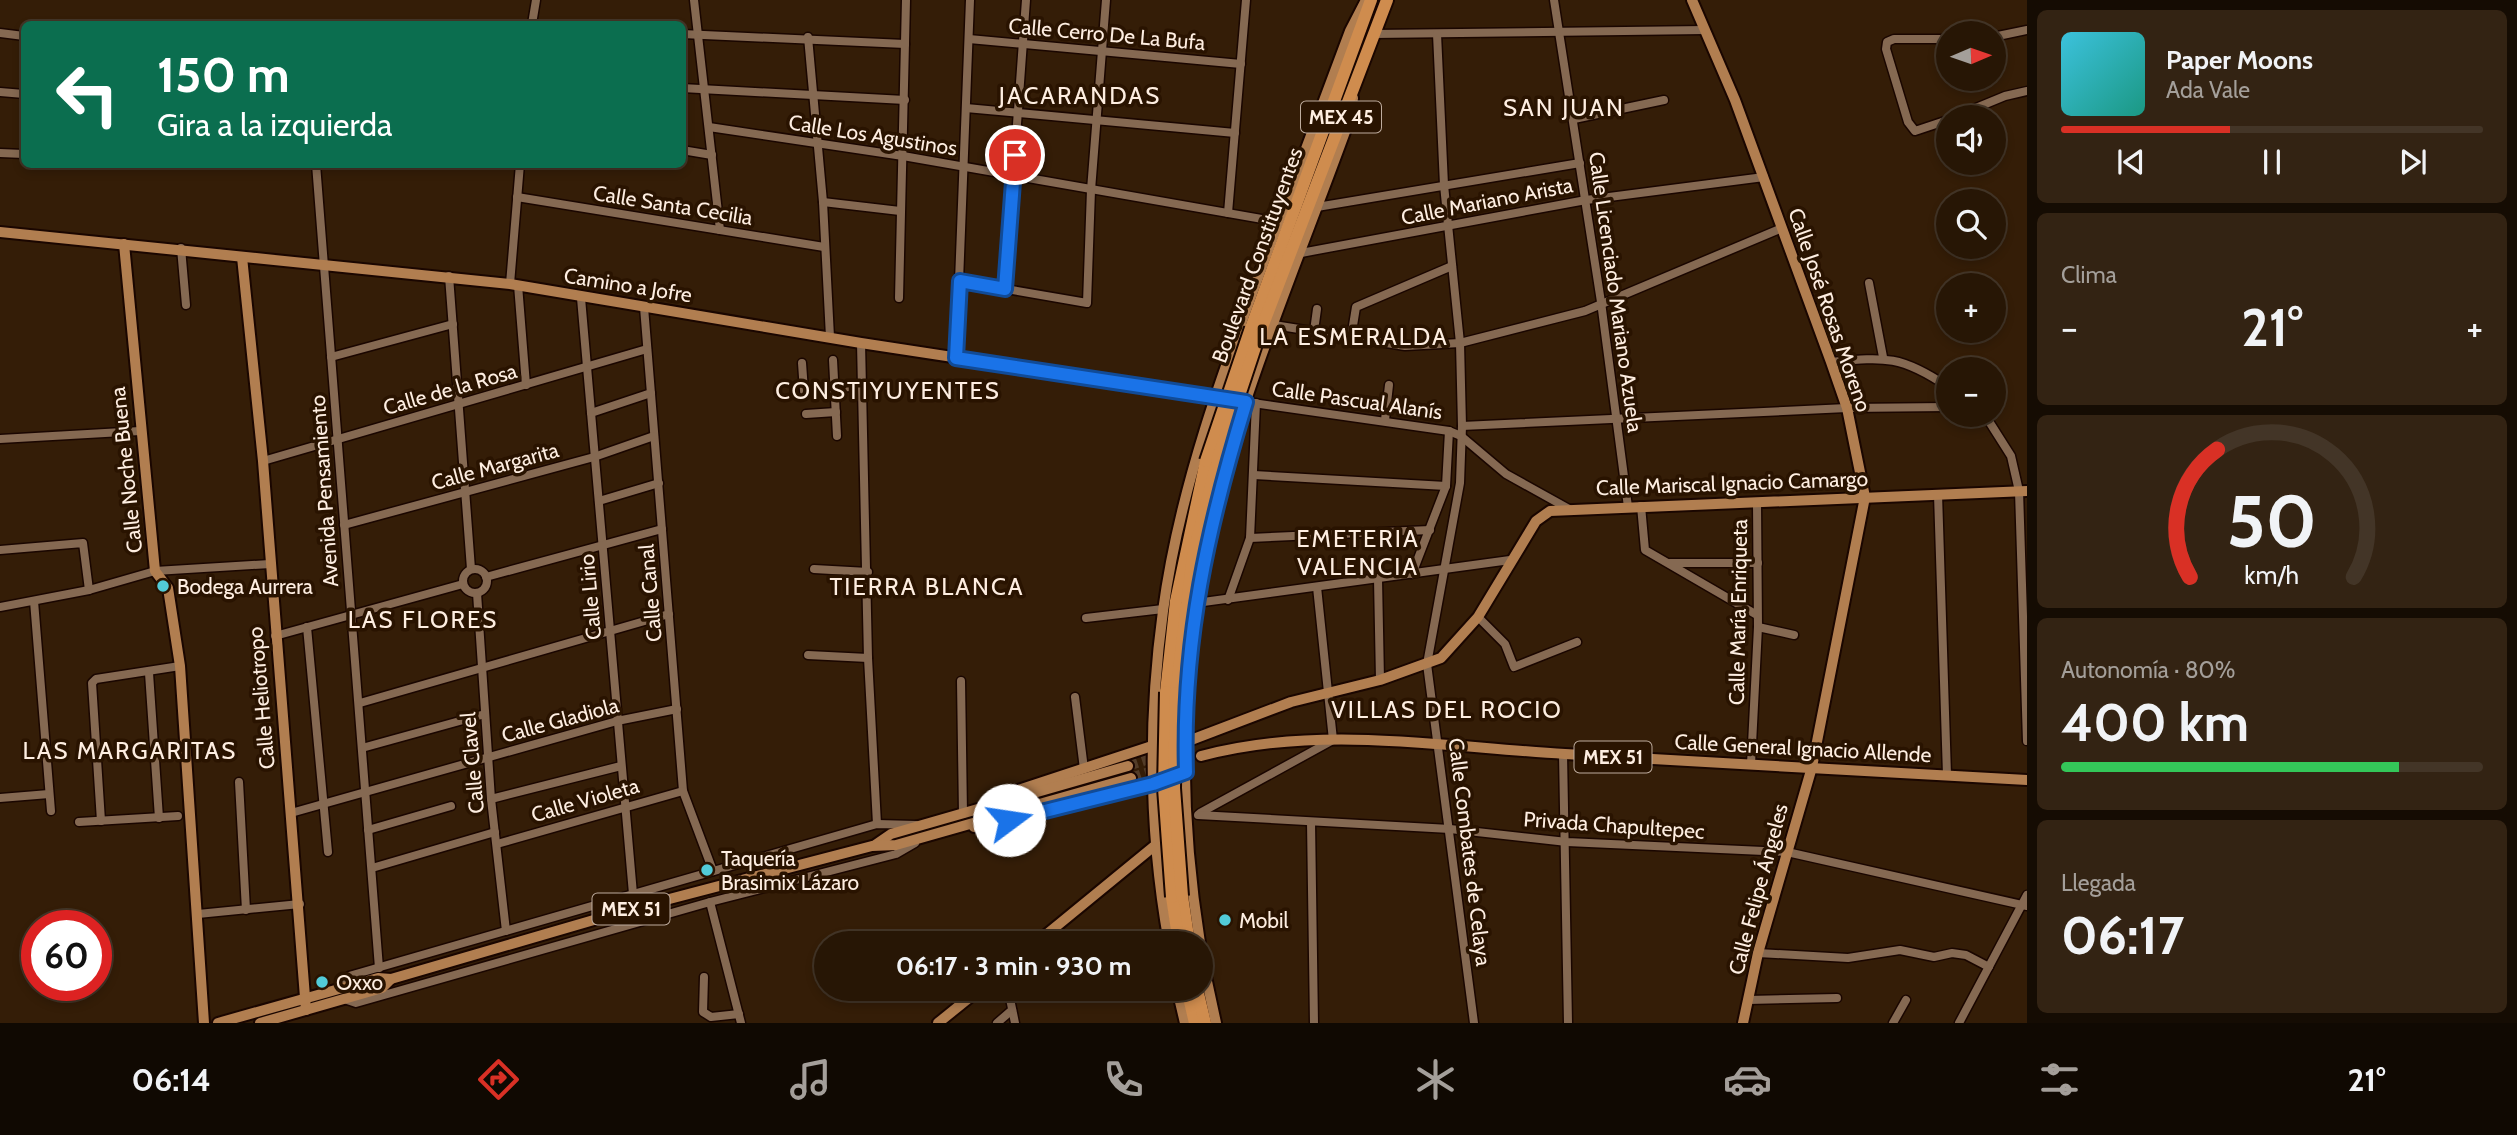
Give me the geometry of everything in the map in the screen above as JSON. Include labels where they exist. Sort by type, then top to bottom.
[{"type":"highway","name":"Boulevard Constituyentes","points":[[1178,931],[1166,834],[1163,733],[1176,601],[1196,498],[1214,435],[1368,0]]},
{"type":"highway","name":"Boulevard Constituyentes","points":[[1187,931],[1174,788],[1176,693],[1193,556],[1228,425],[1287,228],[1357,75],[1387,0]]},
{"type":"highway","points":[[1190,1001],[1195,1023]]},
{"type":"highway","points":[[1200,1001],[1205,1023]]},
{"type":"main road","name":"Calle José Rosas Moreno","points":[[1692,0],[1763,177],[1831,362],[1847,408],[1865,497],[1812,767]]},
{"type":"main road","points":[[1198,931],[1191,890],[1193,817],[1186,772],[1189,658],[1196,603],[1215,503],[1251,403],[1264,351],[1350,118],[1357,75]]},
{"type":"main road","points":[[1167,931],[1156,845],[1152,746],[1163,610],[1187,496],[1214,396],[1236,337],[1287,228]]},
{"type":"main road","name":"Camino a Jofre","points":[[0,232],[181,248],[242,257],[514,284],[581,298],[1251,403]]},
{"type":"main road","name":"Calle Noche Buena","points":[[124,244],[155,571],[168,588],[180,666],[204,1023]]},
{"type":"main road","name":"Calle Heliotropo","points":[[242,257],[263,461],[275,636],[300,904],[305,1004]]},
{"type":"main road","name":"Calle Mariscal Ignacio Camargo","points":[[1569,509],[2023,491]]},
{"type":"main road","points":[[984,808],[1003,795],[1152,746],[1188,738],[1271,704],[1291,702],[1380,680],[1427,664],[1449,652],[1478,617],[1510,560],[1542,515],[1569,509]]},
{"type":"main road","name":"Calle General Ignacio Allende","points":[[1201,756],[1265,742],[1333,740],[1438,743],[1563,754],[2027,780]]},
{"type":"main road","name":"MEX 51","points":[[872,846],[891,834],[1128,766]]},
{"type":"main road","name":"Calle Felipe Ángeles","points":[[1743,1023],[1758,953],[1812,767]]},
{"type":"main road","points":[[953,827],[985,826],[1153,784],[1186,772]]},
{"type":"main road","name":"MEX 51","points":[[218,1023],[342,994],[382,988],[391,979],[635,908],[872,846],[896,845],[1131,778]]},
{"type":"main road","points":[[1051,931],[1193,817]]},
{"type":"main road","points":[[938,1023],[965,1001]]},
{"type":"main road","points":[[1180,1001],[1185,1023]]},
{"type":"main road","points":[[1211,1001],[1216,1023]]},
{"type":"main road","name":"MEX 51","points":[[260,1023],[305,1004]]},
{"type":"street","points":[[532,21],[536,0]]},
{"type":"street","points":[[694,0],[720,230]]},
{"type":"street","points":[[899,298],[906,0]]},
{"type":"street","points":[[956,358],[970,0]]},
{"type":"street","points":[[1005,289],[1026,0]]},
{"type":"street","points":[[960,281],[1087,303],[1091,190],[1106,0]]},
{"type":"street","points":[[1228,213],[1246,0]]},
{"type":"street","name":"Calle Licenciado Mariano Azuela","points":[[1554,0],[1601,302],[1628,507]]},
{"type":"street","points":[[1373,34],[1705,30]]},
{"type":"street","points":[[2006,34],[2027,30]]},
{"type":"street","points":[[0,33],[21,36]]},
{"type":"street","points":[[686,34],[808,37],[905,44]]},
{"type":"street","name":"Calle Combates de Celaya","points":[[1437,34],[1447,226],[1460,343],[1462,426],[1460,483],[1427,664],[1474,1023]]},
{"type":"street","points":[[808,37],[815,143],[823,202],[830,337]]},
{"type":"street","name":"Calle Cerro De La Bufa","points":[[969,39],[1241,64]]},
{"type":"street","points":[[1936,39],[1894,39],[1887,42],[1886,49],[1908,122],[1915,131],[1936,124]]},
{"type":"street","points":[[686,88],[905,100]]},
{"type":"street","points":[[1983,105],[2027,91]]},
{"type":"street","points":[[0,92],[21,94]]},
{"type":"street","points":[[1574,119],[1664,100]]},
{"type":"street","points":[[966,108],[1235,133]]},
{"type":"street","name":"Calle Los Agustinos","points":[[709,127],[903,156],[1228,213],[1287,228]]},
{"type":"street","points":[[686,151],[712,155]]},
{"type":"street","points":[[0,153],[21,154]]},
{"type":"street","points":[[1317,207],[1580,163]]},
{"type":"street","name":"Avenida Pensamiento","points":[[316,168],[321,263],[360,702],[379,968]]},
{"type":"street","points":[[520,168],[516,197],[514,284],[526,385]]},
{"type":"street","name":"Calle Mariano Arista","points":[[1301,253],[1586,200],[1763,177]]},
{"type":"street","name":"Calle Santa Cecilia","points":[[516,197],[824,247]]},
{"type":"street","points":[[823,202],[900,211]]},
{"type":"street","points":[[1274,325],[1405,346],[1460,343],[1585,311],[1782,228]]},
{"type":"street","points":[[181,248],[186,305]]},
{"type":"street","points":[[1351,338],[1356,307],[1452,266]]},
{"type":"street","points":[[449,276],[471,569],[463,578],[463,584],[471,592],[477,593],[483,590],[486,577],[483,571],[471,569]]},
{"type":"street","points":[[1869,283],[1883,357]]},
{"type":"street","name":"Calle Lirio","points":[[581,298],[633,894]]},
{"type":"street","name":"Calle Canal","points":[[644,307],[683,791],[713,870]]},
{"type":"street","points":[[1314,331],[1317,309]]},
{"type":"street","points":[[331,357],[453,324]]},
{"type":"street","points":[[1236,337],[1247,350],[1264,351]]},
{"type":"street","points":[[860,343],[868,572],[868,658],[877,824]]},
{"type":"street","name":"Calle de la Rosa","points":[[263,461],[647,349]]},
{"type":"street","points":[[1831,362],[1883,357],[1902,360],[1936,380]]},
{"type":"street","points":[[833,360],[837,436]]},
{"type":"street","points":[[802,363],[804,391],[862,386]]},
{"type":"street","points":[[1385,420],[1389,385]]},
{"type":"street","points":[[591,413],[651,393]]},
{"type":"street","points":[[1228,600],[1250,538],[1254,475],[1251,403]]},
{"type":"street","name":"Calle Pascual Alanís","points":[[1251,403],[1385,420],[1449,431],[1461,436]]},
{"type":"street","points":[[1462,426],[1847,408],[1936,407]]},
{"type":"street","points":[[806,414],[836,412]]},
{"type":"street","points":[[1993,427],[2011,456],[2023,491],[2027,741]]},
{"type":"street","points":[[0,439],[140,430]]},
{"type":"street","points":[[1412,574],[1446,486],[1449,431]]},
{"type":"street","name":"Calle Margarita","points":[[344,525],[594,457],[654,436]]},
{"type":"street","name":"Calle Mariscal Ignacio Camargo","points":[[1461,436],[1506,474],[1569,509]]},
{"type":"street","points":[[1254,475],[1446,486]]},
{"type":"street","points":[[599,501],[659,484]]},
{"type":"street","points":[[1938,494],[1947,775]]},
{"type":"street","name":"Calle María Enriqueta","points":[[1751,764],[1758,627],[1758,503]]},
{"type":"street","points":[[1641,506],[1645,550],[1757,615]]},
{"type":"street","points":[[486,577],[662,529]]},
{"type":"street","points":[[1250,538],[1430,530]]},
{"type":"street","points":[[0,550],[83,543],[89,590]]},
{"type":"street","points":[[1196,603],[1510,560]]},
{"type":"street","points":[[1669,563],[1758,563]]},
{"type":"street","points":[[0,607],[89,590],[155,571],[270,564]]},
{"type":"street","points":[[814,569],[868,572]]},
{"type":"street","points":[[1378,579],[1380,680]]},
{"type":"street","points":[[275,636],[463,584]]},
{"type":"street","points":[[1193,817],[1333,740],[1317,587]]},
{"type":"street","name":"Calle Clavel","points":[[477,593],[491,799],[506,931]]},
{"type":"street","points":[[34,600],[51,811]]},
{"type":"street","points":[[1086,618],[1163,610]]},
{"type":"street","points":[[360,702],[482,670],[669,614]]},
{"type":"street","points":[[1478,617],[1505,644],[1514,667],[1577,642]]},
{"type":"street","points":[[307,627],[328,852]]},
{"type":"street","points":[[1758,627],[1794,635]]},
{"type":"street","points":[[807,655],[868,658]]},
{"type":"street","points":[[101,821],[90,686],[96,679],[149,673],[180,666]]},
{"type":"street","points":[[149,673],[159,818]]},
{"type":"street","points":[[961,681],[963,814]]},
{"type":"street","points":[[1075,697],[1084,769]]},
{"type":"street","name":"Calle Gladiola","points":[[292,813],[617,721],[677,709]]},
{"type":"street","points":[[362,748],[485,714]]},
{"type":"street","points":[[1563,754],[1567,842],[1568,1023]]},
{"type":"street","points":[[491,799],[621,766]]},
{"type":"street","points":[[239,782],[246,910]]},
{"type":"street","name":"Calle Violeta","points":[[496,844],[683,791]]},
{"type":"street","points":[[0,798],[49,794]]},
{"type":"street","points":[[369,830],[451,806]]},
{"type":"street","points":[[79,822],[178,816]]},
{"type":"street","name":"Privada Chapultepec","points":[[1193,817],[1450,829],[1567,842],[1787,852],[2025,905]]},
{"type":"street","points":[[1311,822],[1314,1023]]},
{"type":"street","points":[[922,838],[896,854],[710,902],[356,1003],[342,994],[349,976],[713,870],[877,824],[926,825]]},
{"type":"street","points":[[372,868],[495,832]]},
{"type":"street","points":[[1959,1023],[2025,905],[2027,895]]},
{"type":"street","points":[[704,977],[703,1012],[711,1017],[740,1019],[710,902]]},
{"type":"street","points":[[198,914],[300,904]]},
{"type":"street","points":[[1758,953],[1848,958],[1900,950],[1934,957],[1952,953],[1966,955],[1989,967]]},
{"type":"street","points":[[1748,1000],[1837,998]]},
{"type":"street","points":[[1893,1023],[1906,1000]]},
{"type":"street","points":[[1011,1001],[1016,1023]]},
{"type":"street","points":[[998,1023],[1013,1010]]},
{"type":"tunnel","points":[[1128,766],[1161,755]]},
{"type":"tunnel","points":[[1131,778],[1161,768]]},
{"type":"place","name":"Bodega Aurrera","points":[[163,586]]},
{"type":"place","name":"Taquería Brasimix Lázaro","points":[[707,870]]},
{"type":"place","name":"Mobil","points":[[1225,920]]},
{"type":"place","name":"Oxxo","points":[[322,982]]},
{"type":"district","name":"JACARANDAS","points":[[1080,95]]},
{"type":"district","name":"SAN JUAN","points":[[1564,107]]},
{"type":"district","name":"LA ESMERALDA","points":[[1354,336]]},
{"type":"district","name":"CONSTIYUYENTES","points":[[888,390]]},
{"type":"district","name":"EMETERIA VALENCIA","points":[[1358,552]]},
{"type":"district","name":"TIERRA BLANCA","points":[[927,586]]},
{"type":"district","name":"LAS FLORES","points":[[423,619]]},
{"type":"district","name":"VILLAS DEL ROCIO","points":[[1447,709]]},
{"type":"district","name":"LAS MARGARITAS","points":[[130,750]]},
{"type":"route","points":[[1009,820],[1153,784],[1186,772],[1189,658],[1200,575],[1215,503],[1246,402],[956,358],[960,281],[1005,289],[1015,155]]}]
